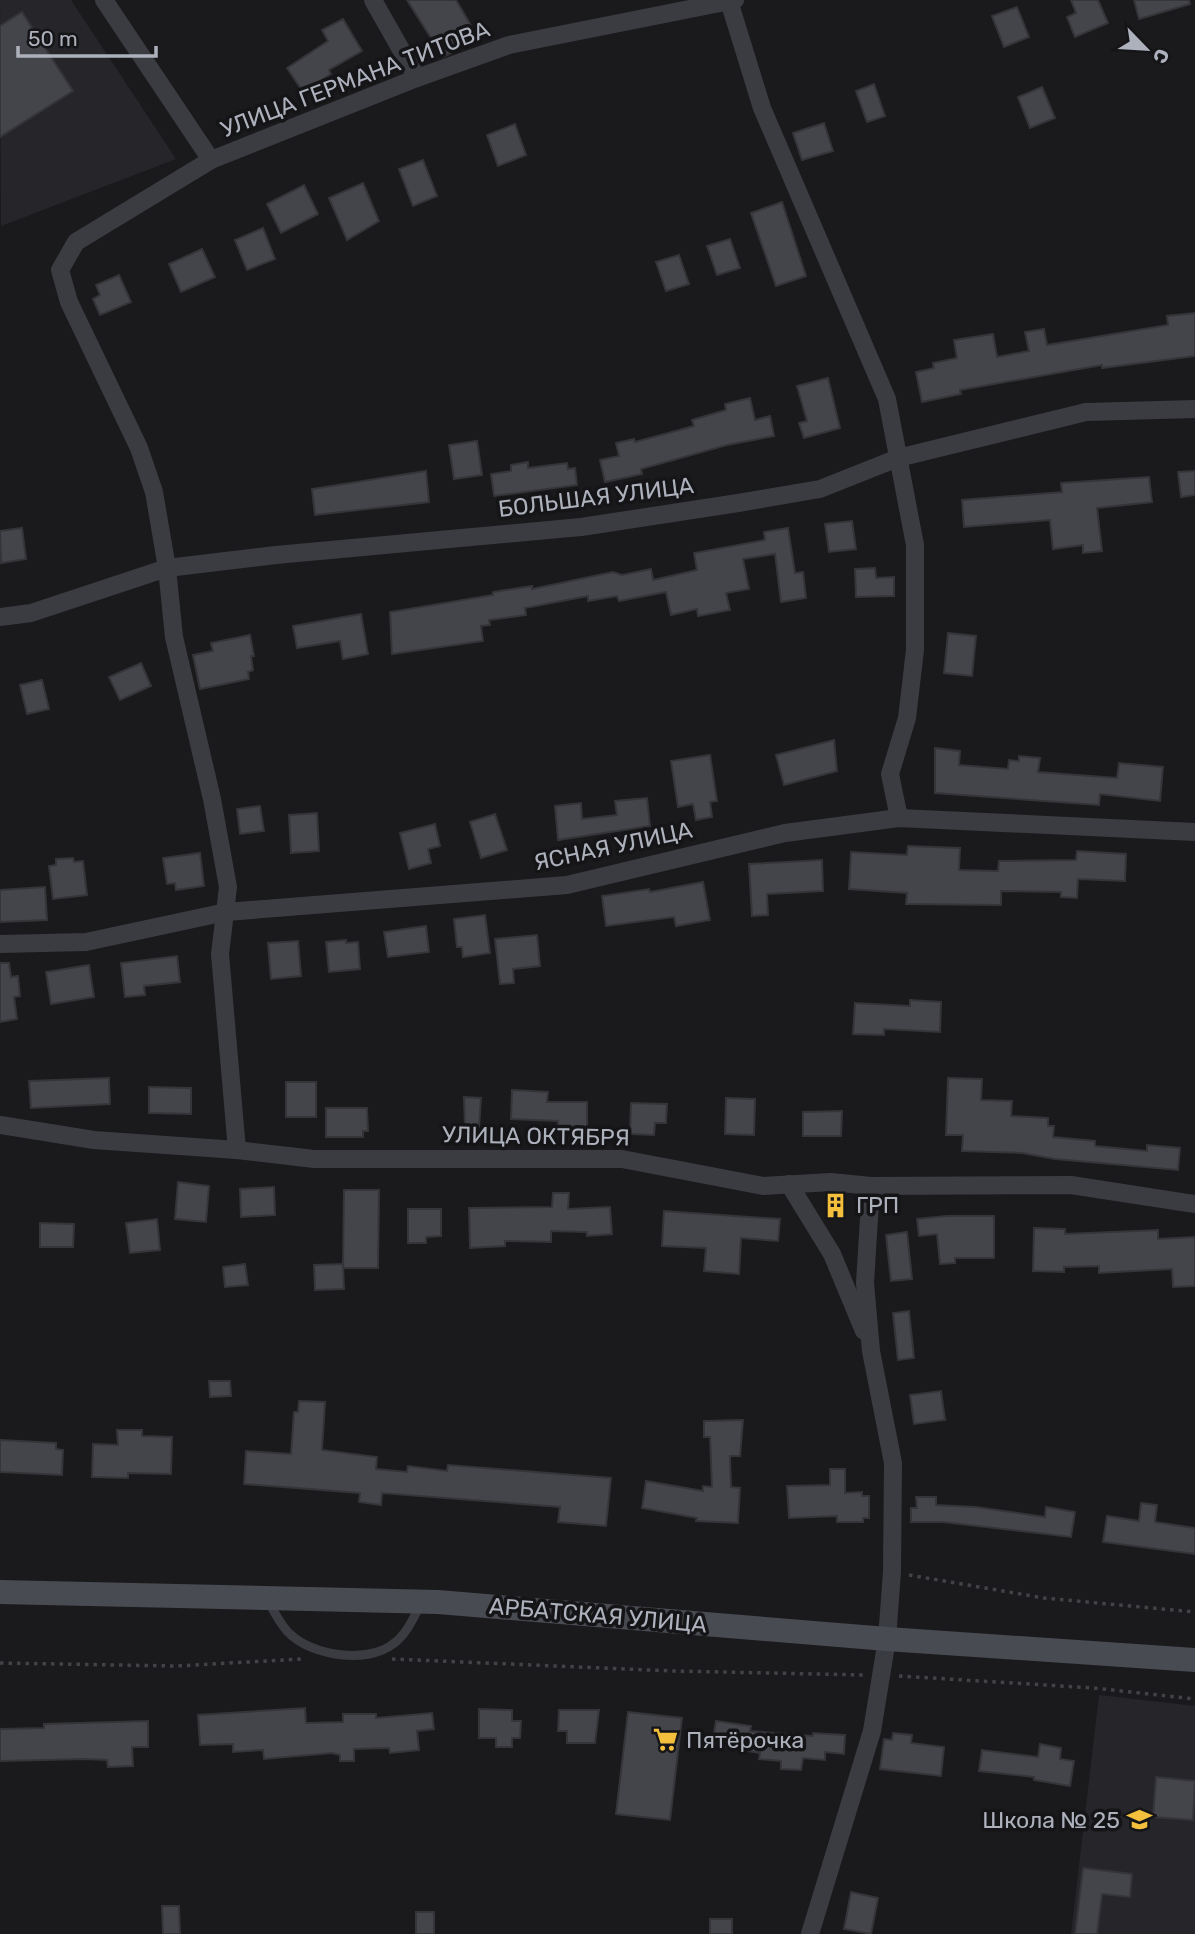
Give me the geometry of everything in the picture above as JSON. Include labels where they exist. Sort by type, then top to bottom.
[{"type":"main road","name":"АРБАТСКАЯ УЛИЦА","points":[[0,1592],[422,1601],[887,1639],[1195,1660]]},
{"type":"street","points":[[104,0],[211,160]]},
{"type":"street","points":[[373,0],[416,78]]},
{"type":"street","points":[[732,0],[762,108],[887,399],[915,545],[915,650],[907,718],[890,774],[899,818]]},
{"type":"street","name":"УЛИЦА ГЕРМАНА ТИТОВА","points":[[237,1150],[220,954],[228,887],[212,800],[174,637],[167,568],[154,492],[139,447],[69,302],[60,270],[76,242],[211,160],[416,78],[509,45],[671,6],[732,0]]},
{"type":"street","name":"БОЛЬШАЯ УЛИЦА","points":[[0,617],[31,613],[167,568],[620,521],[820,489],[898,458],[1086,412],[1195,409]]},
{"type":"street","name":"ЯСНАЯ УЛИЦА","points":[[0,944],[86,942],[226,912],[567,885],[785,833],[899,818],[1195,832]]},
{"type":"street","name":"УЛИЦА ОКТЯБРЯ","points":[[0,1125],[94,1140],[237,1150],[314,1159],[622,1160],[763,1186],[831,1182],[871,1186],[1071,1185],[1195,1204]]},
{"type":"street","points":[[789,1184],[832,1254],[871,1351]]},
{"type":"street","points":[[810,1934],[858,1782],[887,1639],[892,1572],[894,1463],[871,1351],[865,1283],[871,1186]]},
{"type":"lane","points":[[265,1598],[289,1633],[308,1647],[333,1655],[355,1656],[391,1646],[406,1632],[422,1601]]},
{"type":"path","points":[[892,1572],[1044,1598],[1195,1612]]},
{"type":"path","points":[[0,1663],[176,1666],[273,1662],[333,1655]]},
{"type":"path","points":[[355,1656],[673,1671],[881,1675],[1094,1688],[1195,1699]]},
{"type":"shaded area","points":[[0,0],[71,0],[176,159],[1,226]]},
{"type":"shaded area","name":"Школа № 25","points":[[1099,1695],[1195,1706],[1195,1934],[1071,1934]]},
{"type":"building","points":[[407,0],[456,0],[473,29],[454,40],[459,49],[443,57]]},
{"type":"building","points":[[1071,0],[1098,0],[1108,23],[1075,37],[1067,17],[1076,13]]},
{"type":"building","points":[[1134,0],[1189,0],[1190,4],[1139,19]]},
{"type":"building","points":[[1017,7],[1029,37],[1004,47],[992,16]]},
{"type":"building","points":[[22,12],[73,91],[0,137],[0,26]]},
{"type":"building","points":[[343,19],[362,51],[329,70],[331,74],[303,92],[287,68],[328,41],[322,30]]},
{"type":"building","points":[[874,84],[885,116],[867,122],[856,91]]},
{"type":"building","points":[[1042,87],[1055,118],[1030,128],[1018,97]]},
{"type":"building","points":[[824,123],[833,151],[802,160],[793,133]]},
{"type":"building","points":[[515,124],[526,155],[498,166],[487,135]]},
{"type":"building","points":[[423,160],[437,196],[413,206],[399,169]]},
{"type":"building","points":[[363,183],[379,221],[347,240],[329,198]]},
{"type":"building","points":[[304,185],[318,214],[281,233],[267,204]]},
{"type":"building","points":[[782,202],[806,276],[776,286],[751,213]]},
{"type":"building","points":[[263,228],[275,259],[247,270],[235,240]]},
{"type":"building","points":[[730,239],[740,268],[717,275],[707,246]]},
{"type":"building","points":[[202,249],[215,277],[181,292],[169,264]]},
{"type":"building","points":[[679,255],[689,284],[666,291],[656,262]]},
{"type":"building","points":[[119,275],[131,302],[100,315],[93,299],[100,295],[96,285]]},
{"type":"building","points":[[1195,313],[1195,356],[1102,368],[1102,365],[960,390],[961,394],[922,402],[916,372],[934,368],[933,363],[957,358],[954,340],[993,334],[997,357],[1029,351],[1025,332],[1044,329],[1047,345],[1168,325],[1167,316]]},
{"type":"building","points":[[828,378],[840,428],[804,438],[799,423],[807,421],[797,386]]},
{"type":"building","points":[[750,398],[755,420],[770,416],[774,436],[727,445],[641,469],[642,474],[605,482],[600,460],[619,456],[616,443],[634,439],[635,442],[694,426],[692,420],[726,410],[725,404]]},
{"type":"building","points":[[477,441],[482,475],[454,479],[449,445]]},
{"type":"building","points":[[528,462],[528,468],[567,463],[568,469],[575,468],[577,485],[494,496],[491,474],[511,471],[511,465]]},
{"type":"building","points":[[426,471],[429,502],[315,515],[312,489]]},
{"type":"building","points":[[1195,471],[1195,495],[1181,497],[1178,472]]},
{"type":"building","points":[[1149,477],[1152,502],[1097,508],[1102,551],[1083,553],[1083,545],[1053,549],[1050,520],[964,527],[962,500],[1062,492],[1061,483]]},
{"type":"building","points":[[852,521],[856,549],[829,552],[825,524]]},
{"type":"building","points":[[22,528],[26,559],[1,563],[0,531]]},
{"type":"building","points":[[788,528],[795,573],[803,572],[806,598],[781,602],[775,554],[743,559],[749,589],[726,593],[730,610],[698,616],[697,609],[671,615],[666,592],[619,601],[617,596],[588,601],[588,596],[525,608],[526,615],[489,620],[490,625],[481,626],[483,641],[392,654],[390,612],[493,595],[493,592],[532,586],[532,589],[613,572],[622,575],[651,569],[653,580],[697,570],[694,553],[765,540],[764,532]]},
{"type":"building","points":[[875,568],[876,578],[894,577],[894,596],[856,597],[855,569]]},
{"type":"building","points":[[361,614],[368,654],[343,659],[340,641],[297,648],[293,626]]},
{"type":"building","points":[[948,633],[976,636],[972,676],[944,673]]},
{"type":"building","points":[[250,635],[254,656],[251,656],[253,670],[248,672],[249,679],[200,689],[193,655],[213,651],[211,643]]},
{"type":"building","points":[[141,663],[151,686],[120,700],[109,677]]},
{"type":"building","points":[[42,680],[49,709],[27,714],[20,685]]},
{"type":"building","points":[[834,740],[837,771],[784,785],[776,755]]},
{"type":"building","points":[[935,748],[960,751],[959,765],[1008,769],[1009,760],[1019,761],[1019,756],[1040,758],[1038,772],[1117,778],[1119,763],[1163,767],[1160,801],[1100,794],[1099,805],[935,793]]},
{"type":"building","points":[[710,755],[717,801],[710,802],[712,817],[696,820],[693,804],[678,807],[671,761]]},
{"type":"building","points":[[647,798],[650,826],[558,840],[555,806],[581,803],[582,819],[617,815],[615,801]]},
{"type":"building","points":[[260,806],[264,831],[240,834],[237,809]]},
{"type":"building","points":[[317,813],[319,851],[291,853],[289,815]]},
{"type":"building","points":[[495,814],[507,850],[481,858],[470,822]]},
{"type":"building","points":[[435,824],[440,846],[428,849],[431,863],[409,869],[400,833]]},
{"type":"building","points":[[908,846],[960,848],[959,870],[998,871],[999,861],[1076,860],[1077,851],[1126,854],[1125,881],[1078,879],[1077,898],[1061,897],[1061,892],[1001,891],[1001,905],[906,904],[907,893],[849,889],[851,852],[907,855]]},
{"type":"building","points":[[200,853],[204,886],[176,890],[175,883],[167,884],[163,858]]},
{"type":"building","points":[[73,858],[74,862],[83,861],[87,895],[53,899],[49,866],[56,865],[56,859]]},
{"type":"building","points":[[822,860],[823,891],[767,894],[768,915],[752,916],[749,864]]},
{"type":"building","points":[[703,882],[710,920],[676,926],[674,917],[606,926],[602,896],[649,889],[650,892]]},
{"type":"building","points":[[45,887],[47,920],[0,922],[0,890]]},
{"type":"building","points":[[485,915],[490,953],[463,957],[462,947],[457,947],[454,919]]},
{"type":"building","points":[[426,926],[429,952],[388,957],[384,932]]},
{"type":"building","points":[[537,935],[540,966],[513,969],[514,983],[500,984],[495,939]]},
{"type":"building","points":[[346,940],[346,943],[358,942],[360,969],[329,972],[326,942]]},
{"type":"building","points":[[298,941],[301,976],[271,979],[268,943]]},
{"type":"building","points":[[177,956],[180,982],[144,986],[145,995],[125,997],[121,963]]},
{"type":"building","points":[[0,963],[9,963],[11,977],[18,976],[20,996],[14,997],[17,1019],[0,1022]]},
{"type":"building","points":[[89,965],[94,997],[51,1004],[46,972]]},
{"type":"building","points":[[910,1000],[941,1002],[940,1032],[884,1029],[884,1035],[853,1034],[855,1003],[910,1006]]},
{"type":"building","points":[[109,1078],[110,1104],[31,1108],[29,1081]]},
{"type":"building","points":[[948,1078],[982,1079],[981,1100],[1012,1101],[1011,1116],[1048,1118],[1048,1126],[1054,1126],[1053,1137],[1095,1141],[1095,1146],[1147,1151],[1147,1145],[1180,1148],[1178,1170],[1055,1159],[1022,1153],[962,1151],[963,1135],[946,1135]]},
{"type":"building","points":[[286,1082],[316,1082],[316,1117],[286,1117]]},
{"type":"building","points":[[149,1087],[191,1088],[191,1114],[149,1113]]},
{"type":"building","points":[[512,1090],[548,1092],[547,1102],[587,1102],[587,1131],[558,1132],[558,1121],[511,1119]]},
{"type":"building","points":[[464,1097],[481,1098],[479,1128],[465,1127]]},
{"type":"building","points":[[726,1098],[755,1099],[754,1135],[725,1134]]},
{"type":"building","points":[[631,1103],[667,1104],[666,1123],[655,1123],[654,1135],[630,1134]]},
{"type":"building","points":[[326,1108],[367,1108],[368,1131],[363,1131],[363,1137],[326,1137]]},
{"type":"building","points":[[842,1111],[841,1136],[803,1136],[803,1112]]},
{"type":"building","points":[[178,1182],[209,1186],[206,1222],[175,1219]]},
{"type":"building","points":[[274,1187],[275,1215],[241,1217],[240,1189]]},
{"type":"building","points":[[344,1190],[379,1190],[378,1268],[343,1268]]},
{"type":"building","points":[[553,1193],[569,1193],[568,1209],[610,1207],[612,1234],[587,1236],[587,1232],[551,1231],[551,1242],[505,1241],[505,1246],[470,1248],[469,1208],[552,1207]]},
{"type":"building","points":[[408,1209],[441,1209],[441,1236],[426,1237],[426,1243],[408,1243]]},
{"type":"building","points":[[664,1211],[780,1219],[778,1241],[741,1238],[739,1274],[704,1271],[706,1248],[662,1246]]},
{"type":"building","points":[[994,1216],[994,1258],[955,1258],[955,1263],[940,1264],[937,1234],[919,1236],[917,1219]]},
{"type":"building","points":[[157,1219],[160,1250],[130,1253],[126,1223]]},
{"type":"building","points":[[40,1223],[74,1224],[73,1247],[40,1247]]},
{"type":"building","points":[[1034,1228],[1065,1229],[1065,1234],[1158,1230],[1158,1239],[1195,1237],[1195,1286],[1173,1287],[1172,1269],[1099,1273],[1099,1266],[1064,1267],[1064,1272],[1033,1271]]},
{"type":"building","points":[[907,1232],[912,1279],[891,1281],[886,1235]]},
{"type":"building","points":[[245,1264],[248,1285],[225,1287],[223,1267]]},
{"type":"building","points":[[343,1264],[344,1289],[315,1290],[314,1265]]},
{"type":"building","points":[[909,1311],[914,1358],[898,1360],[893,1313]]},
{"type":"building","points":[[209,1381],[230,1381],[231,1396],[210,1397]]},
{"type":"building","points":[[941,1391],[945,1420],[914,1424],[910,1395]]},
{"type":"building","points":[[299,1401],[325,1402],[322,1450],[377,1457],[376,1469],[407,1472],[408,1466],[447,1471],[448,1465],[611,1478],[606,1526],[558,1522],[560,1507],[382,1493],[381,1505],[359,1502],[360,1493],[244,1484],[246,1451],[291,1454],[294,1412],[298,1412]]},
{"type":"building","points":[[743,1420],[740,1456],[730,1456],[731,1487],[740,1488],[738,1523],[696,1521],[697,1518],[642,1508],[646,1481],[703,1491],[703,1486],[712,1487],[710,1437],[704,1437],[704,1421]]},
{"type":"building","points":[[117,1430],[142,1430],[142,1436],[172,1437],[171,1474],[128,1473],[128,1478],[92,1477],[93,1444],[118,1445]]},
{"type":"building","points":[[0,1440],[56,1443],[56,1449],[63,1450],[62,1475],[0,1472]]},
{"type":"building","points":[[830,1469],[845,1469],[845,1493],[862,1492],[862,1496],[869,1496],[869,1518],[863,1518],[863,1522],[837,1522],[837,1516],[789,1518],[787,1486],[830,1485]]},
{"type":"building","points":[[916,1497],[936,1497],[936,1505],[976,1507],[1045,1517],[1046,1507],[1075,1512],[1071,1537],[943,1522],[911,1522],[911,1508],[917,1508]]},
{"type":"building","points":[[1141,1503],[1157,1505],[1155,1522],[1195,1528],[1195,1554],[1103,1542],[1107,1516],[1139,1521]]},
{"type":"building","points":[[305,1708],[306,1723],[343,1722],[343,1714],[376,1714],[376,1718],[432,1713],[434,1729],[417,1731],[419,1750],[390,1753],[389,1748],[354,1749],[354,1761],[340,1761],[340,1755],[332,1753],[264,1759],[263,1750],[233,1752],[233,1744],[200,1745],[198,1715]]},
{"type":"building","points":[[479,1709],[512,1710],[512,1721],[521,1721],[520,1738],[512,1738],[512,1747],[496,1747],[496,1738],[479,1738]]},
{"type":"building","points":[[559,1710],[599,1710],[595,1743],[567,1743],[567,1731],[558,1731]]},
{"type":"building","points":[[628,1712],[682,1718],[670,1820],[616,1814]]},
{"type":"building","points":[[148,1721],[148,1747],[132,1747],[133,1766],[108,1767],[107,1760],[86,1759],[0,1761],[0,1729],[44,1728],[44,1724]]},
{"type":"building","points":[[716,1721],[751,1726],[750,1731],[813,1736],[813,1733],[845,1735],[844,1754],[825,1752],[825,1760],[803,1758],[801,1770],[781,1769],[781,1761],[759,1759],[760,1753],[712,1745]]},
{"type":"building","points":[[893,1733],[912,1735],[911,1743],[944,1747],[941,1776],[880,1769],[884,1739],[892,1740]]},
{"type":"building","points":[[1040,1744],[1061,1748],[1060,1759],[1074,1761],[1070,1786],[1034,1780],[1034,1777],[979,1771],[982,1750],[1038,1757]]},
{"type":"building","points":[[1156,1777],[1195,1781],[1193,1820],[1153,1817]]},
{"type":"building","points":[[1083,1868],[1132,1874],[1130,1897],[1102,1894],[1097,1934],[1075,1934]]},
{"type":"building","points":[[851,1892],[878,1898],[871,1934],[844,1929]]},
{"type":"building","points":[[162,1906],[179,1906],[180,1934],[163,1934]]},
{"type":"building","points":[[416,1912],[434,1912],[434,1934],[416,1934]]},
{"type":"building","points":[[710,1919],[732,1919],[732,1934],[710,1934]]},
{"type":"place","name":"ГРП","points":[[836,1205]]},
{"type":"place","name":"Пятёрочка","points":[[666,1740]]},
{"type":"place","name":"Школа № 25","points":[[1140,1820]]}]
